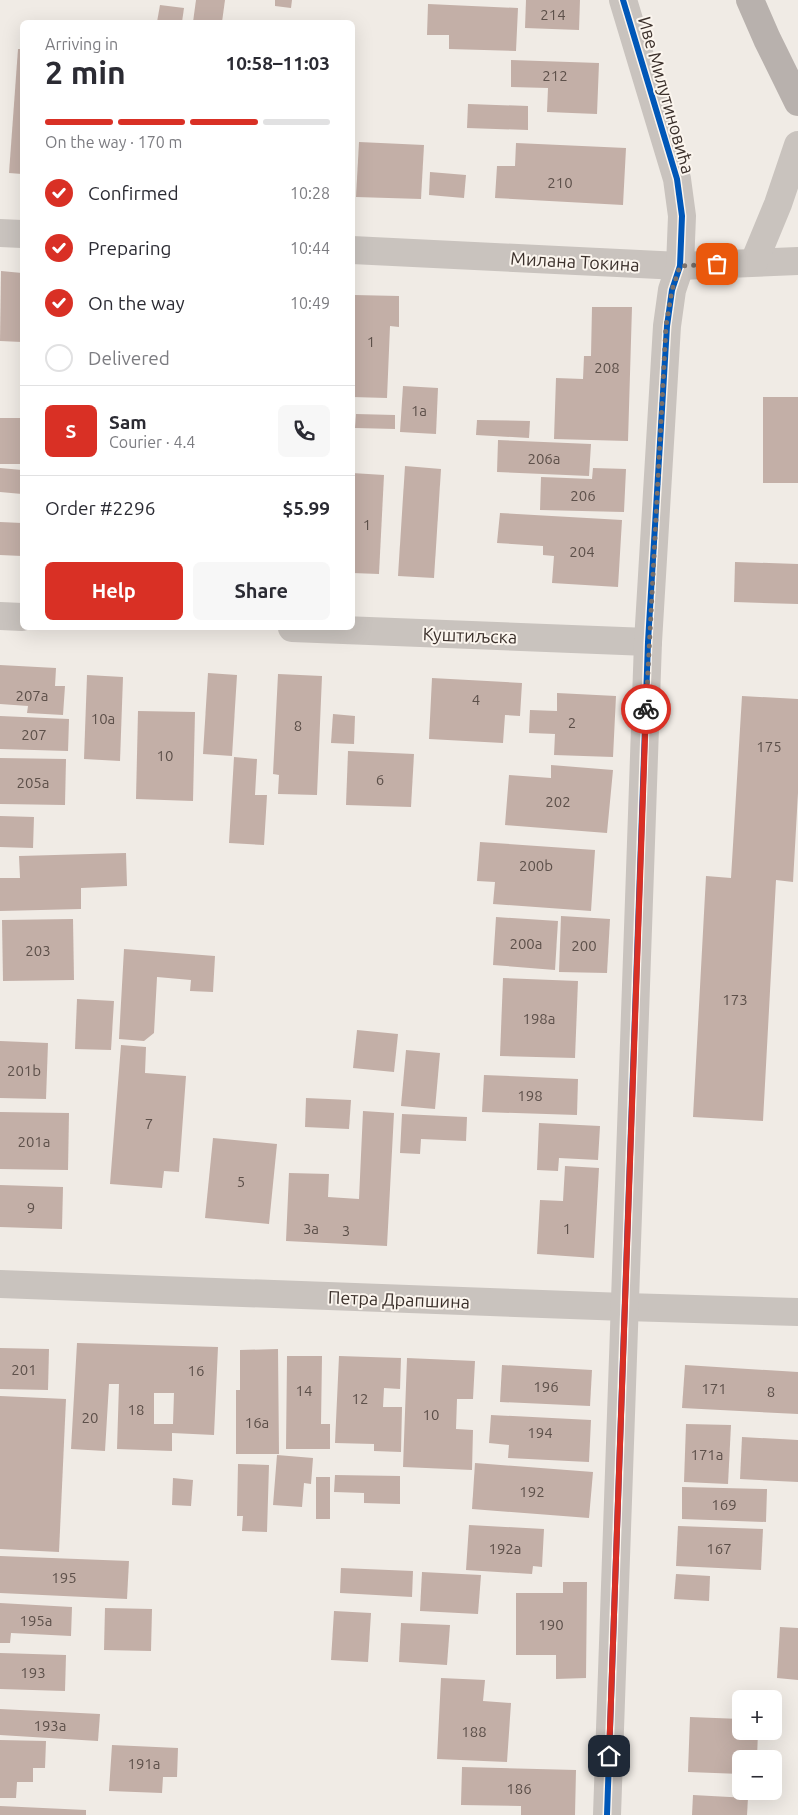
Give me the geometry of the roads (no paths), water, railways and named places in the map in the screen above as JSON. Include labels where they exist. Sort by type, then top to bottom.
[{"type":"main road","points":[[750,0],[798,102]]},
{"type":"street","name":"Иве Милутиновића","points":[[607,1815],[648,642],[666,326],[672,290],[680,266],[682,216],[677,178],[623,0]]},
{"type":"street","points":[[754,262],[778,204],[798,145]]},
{"type":"street","points":[[0,233],[20,234]]},
{"type":"street","name":"Милана Токина","points":[[355,250],[680,266],[798,261]]},
{"type":"street","points":[[0,616],[20,617]]},
{"type":"street","name":"Куштиљска","points":[[343,630],[648,642]]},
{"type":"street","name":"Петра Драпшина","points":[[0,1284],[798,1312]]}]
